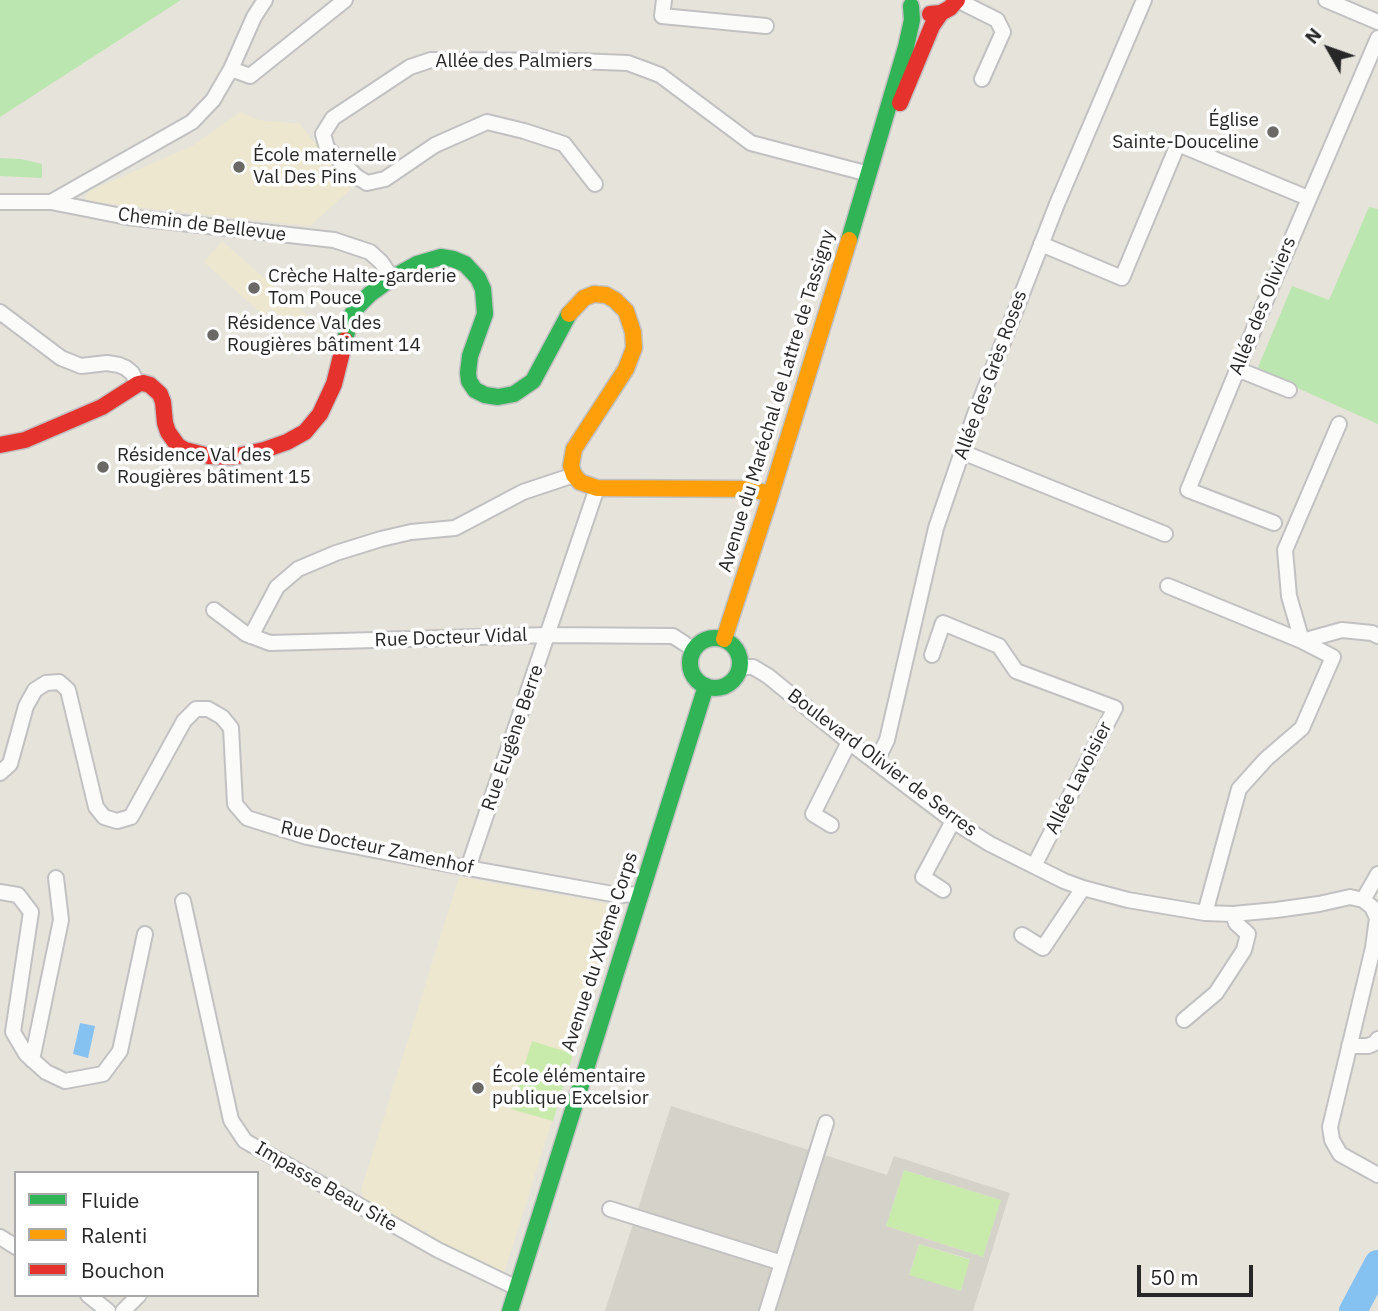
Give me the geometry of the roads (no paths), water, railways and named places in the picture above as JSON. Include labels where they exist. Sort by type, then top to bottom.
[{"type":"main road","points":[[908,3],[922,13],[931,14],[941,13],[958,0]]},
{"type":"main road","points":[[869,174],[906,47],[912,20],[908,3]]},
{"type":"main road","points":[[869,174],[932,26],[941,13]]},
{"type":"main road","name":"Avenue du Maréchal de Lattre de Tassigny","points":[[724,639],[869,174]]},
{"type":"main road","points":[[0,445],[25,440],[102,407],[143,383],[150,385],[160,394],[168,432],[185,450],[209,456],[233,457],[287,442],[305,432],[320,414],[339,370],[348,326],[354,312],[370,294],[391,278],[417,264],[441,257],[459,261],[474,273],[483,289],[483,322],[470,356],[468,373],[475,390],[492,397],[514,394],[533,381],[566,318],[582,300],[594,294],[606,295],[624,309],[633,332],[634,348],[614,388],[574,449],[571,466],[574,475],[584,484],[597,488],[749,489],[771,494]]},
{"type":"main road","points":[[707,638],[724,639],[732,643],[740,658],[737,675],[726,686],[706,686],[696,680],[692,673],[690,657],[693,649],[707,638]]},
{"type":"main road","name":"Avenue du XVème Corps","points":[[510,1311],[706,686]]},
{"type":"street","points":[[51,202],[192,122],[213,100],[265,0]]},
{"type":"street","points":[[231,69],[250,76],[345,0]]},
{"type":"street","points":[[664,0],[662,16],[766,26]]},
{"type":"street","points":[[958,0],[996,20],[1003,32],[982,79]]},
{"type":"street","name":"Allée des Grès Roses","points":[[876,762],[887,740],[936,528],[975,414],[1056,204],[1144,0]]},
{"type":"street","points":[[1325,0],[1378,22]]},
{"type":"street","name":"Allée des Oliviers","points":[[1274,523],[1188,490],[1308,198],[1378,38]]},
{"type":"street","name":"Allée des Palmiers","points":[[595,184],[564,144],[488,121],[435,145],[385,179],[367,183],[327,148],[323,134],[333,118],[410,67],[431,60],[628,63],[660,75],[751,143],[869,174]]},
{"type":"street","points":[[1041,244],[1122,278],[1178,144],[1308,198]]},
{"type":"street","name":"Chemin de Bellevue","points":[[0,202],[51,202],[127,217],[334,240],[370,252],[381,262],[391,278]]},
{"type":"street","points":[[0,312],[61,358],[81,366],[107,363],[119,365],[132,373],[138,384]]},
{"type":"street","points":[[1237,369],[1289,390]]},
{"type":"street","points":[[1302,641],[1289,596],[1285,550],[1339,424]]},
{"type":"street","points":[[962,452],[1166,534]]},
{"type":"street","points":[[251,636],[277,587],[298,569],[336,553],[381,539],[411,532],[455,528],[523,492],[574,475]]},
{"type":"street","name":"Rue Eugène Berre","points":[[468,868],[597,488]]},
{"type":"street","points":[[1168,586],[1302,641],[1333,657],[1302,728],[1266,759],[1239,789],[1205,913]]},
{"type":"street","name":"Rue Docteur Vidal","points":[[214,610],[246,634],[270,643],[548,635],[673,636],[693,649]]},
{"type":"street","name":"Allée Lavoisier","points":[[932,655],[943,623],[999,646],[1016,671],[1115,708],[1034,866]]},
{"type":"street","points":[[1302,641],[1342,629],[1372,632],[1378,636]]},
{"type":"street","name":"Boulevard Olivier de Serres","points":[[740,667],[753,667],[768,676],[953,821],[990,844],[1083,888],[1128,900],[1205,913],[1233,914],[1319,904],[1350,897],[1363,900]]},
{"type":"street","name":"Rue Docteur Zamenhof","points":[[0,773],[10,764],[26,706],[35,690],[46,683],[59,682],[68,690],[96,807],[104,817],[117,821],[131,817],[184,721],[195,709],[208,709],[222,717],[231,728],[235,804],[247,818],[307,837],[618,895],[641,894]]},
{"type":"street","points":[[831,825],[813,814],[849,742]]},
{"type":"street","points":[[943,890],[923,877],[953,821]]},
{"type":"street","points":[[1378,874],[1363,900],[1372,907],[1377,918],[1373,948],[1329,1127],[1332,1140],[1340,1154],[1378,1175]]},
{"type":"street","points":[[32,1060],[61,920],[56,878]]},
{"type":"street","points":[[1022,935],[1043,948],[1083,888]]},
{"type":"street","points":[[0,892],[18,895],[31,912],[13,1032],[32,1060],[46,1072],[65,1082],[103,1074],[120,1051],[145,934]]},
{"type":"street","name":"Impasse Beau Site","points":[[183,901],[231,1120],[245,1141],[438,1250],[517,1288]]},
{"type":"street","points":[[1184,1020],[1216,993],[1244,950],[1248,934],[1236,923],[1233,914]]},
{"type":"street","points":[[1349,1046],[1368,1046],[1378,1039]]},
{"type":"street","points":[[767,1311],[826,1123]]},
{"type":"street","points":[[610,1209],[782,1263]]},
{"type":"street","points":[[90,1297],[108,1311]]},
{"type":"street","points":[[123,1311],[137,1297]]},
{"type":"water","points":[[80,1023],[95,1026],[88,1058],[73,1054]]},
{"type":"waterway","points":[[1353,1311],[1378,1264]]},
{"type":"place","name":"Église Sainte-Douceline","points":[[1273,132]]},
{"type":"place","name":"École maternelle Val Des Pins","points":[[239,167]]},
{"type":"place","name":"Crèche Halte-garderie Tom Pouce","points":[[254,288]]},
{"type":"place","name":"Résidence Val des Rougières bâtiment 14","points":[[213,335]]},
{"type":"place","name":"Résidence Val des Rougières bâtiment 15","points":[[103,467]]},
{"type":"place","name":"École élémentaire publique Excelsior","points":[[478,1088]]}]
